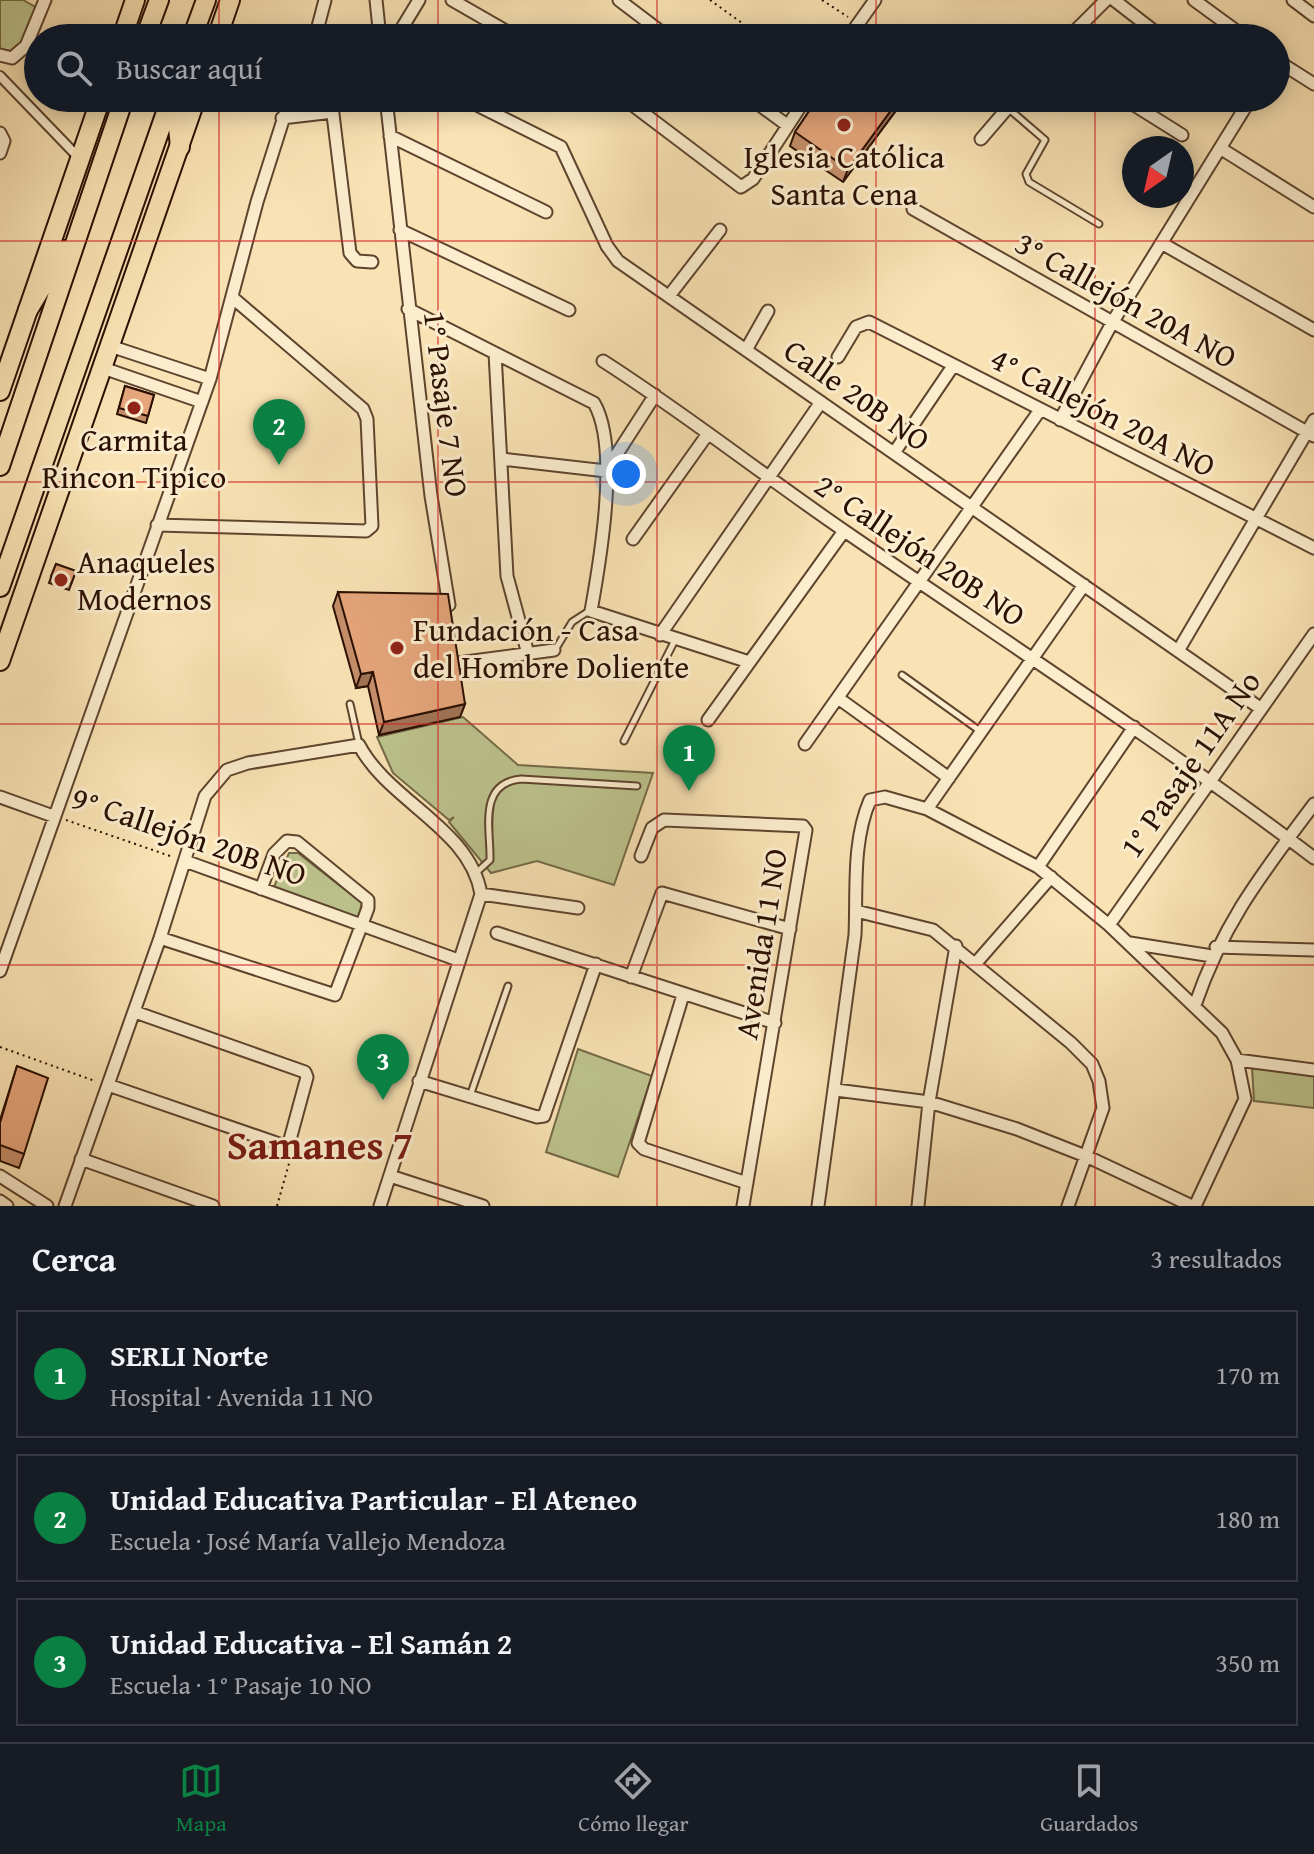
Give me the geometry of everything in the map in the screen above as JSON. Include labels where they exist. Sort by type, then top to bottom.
[{"type":"main road","points":[[127,24],[135,0]]},
{"type":"main road","points":[[150,24],[159,0]]},
{"type":"main road","points":[[197,24],[206,0]]},
{"type":"main road","points":[[222,24],[230,0]]},
{"type":"main road","points":[[0,391],[96,112]]},
{"type":"main road","points":[[0,466],[119,112]]},
{"type":"main road","points":[[0,587],[168,112]]},
{"type":"main road","points":[[175,112],[180,147]]},
{"type":"main road","points":[[0,661],[191,112]]},
{"type":"main road","points":[[28,310],[80,224]]},
{"type":"street","points":[[319,24],[325,0]]},
{"type":"street","points":[[376,0],[379,24]]},
{"type":"street","points":[[404,24],[419,0]]},
{"type":"street","points":[[452,0],[494,24]]},
{"type":"street","points":[[619,0],[635,5],[655,24]]},
{"type":"street","points":[[858,24],[875,0]]},
{"type":"street","points":[[1082,24],[1106,0]]},
{"type":"street","points":[[1114,0],[1145,24]]},
{"type":"street","points":[[1194,0],[1227,24]]},
{"type":"street","points":[[1293,0],[1314,16]]},
{"type":"street","points":[[33,24],[41,1]]},
{"type":"street","points":[[0,55],[12,58],[24,48]]},
{"type":"street","points":[[1290,69],[1314,84]]},
{"type":"street","points":[[0,76],[24,101]]},
{"type":"street","points":[[35,112],[80,159]]},
{"type":"street","points":[[0,971],[210,379],[284,112]]},
{"type":"street","points":[[282,118],[333,112],[350,253],[357,261],[372,262]]},
{"type":"street","name":"1° Pasaje 7 NO","points":[[387,112],[431,496],[451,618]]},
{"type":"street","name":"Calle 20B NO","points":[[491,112],[561,147],[612,255],[1260,708]]},
{"type":"street","points":[[648,112],[733,184],[741,187],[753,179],[796,112]]},
{"type":"street","points":[[769,112],[787,125]]},
{"type":"street","points":[[981,139],[1004,112]]},
{"type":"street","points":[[1145,112],[1182,135]]},
{"type":"street","points":[[1060,420],[1112,323],[1242,112]]},
{"type":"street","points":[[0,133],[4,141],[0,153]]},
{"type":"street","points":[[390,136],[546,212]]},
{"type":"street","points":[[1220,148],[1314,207]]},
{"type":"street","name":"3° Callejón 20A NO","points":[[913,209],[1310,434]]},
{"type":"street","points":[[400,230],[569,310]]},
{"type":"street","points":[[669,296],[720,230]]},
{"type":"street","points":[[1163,244],[1314,330]]},
{"type":"street","points":[[157,525],[366,531],[372,526],[367,419],[363,409],[233,298]]},
{"type":"street","points":[[408,309],[594,403],[600,415],[606,471],[603,544],[591,611],[749,662]]},
{"type":"street","points":[[746,350],[768,311]]},
{"type":"street","name":"4° Callejón 20A NO","points":[[838,357],[856,327],[869,322],[1314,548]]},
{"type":"street","points":[[110,346],[210,379]]},
{"type":"street","points":[[495,353],[507,576],[528,654]]},
{"type":"street","name":"2° Callejón 20B NO","points":[[603,361],[844,531],[1210,779],[1314,858]]},
{"type":"street","points":[[894,453],[953,366]]},
{"type":"street","points":[[103,368],[202,402]]},
{"type":"street","points":[[606,471],[655,395]]},
{"type":"street","points":[[660,635],[766,477],[821,402]]},
{"type":"street","points":[[805,744],[1040,410]]},
{"type":"street","points":[[1178,651],[1256,518],[1310,434],[1314,420]]},
{"type":"street","points":[[633,539],[707,435]]},
{"type":"street","points":[[502,459],[606,471]]},
{"type":"street","points":[[708,720],[844,531]]},
{"type":"street","points":[[927,809],[1084,585]]},
{"type":"street","name":"1° Pasaje 11A No","points":[[1109,925],[1314,634]]},
{"type":"street","points":[[456,648],[458,669],[554,650]]},
{"type":"street","points":[[838,698],[949,778]]},
{"type":"street","points":[[1038,867],[1134,727]]},
{"type":"street","points":[[65,1206],[135,1012],[205,796],[227,770],[248,763],[359,745],[380,777],[462,850],[477,872],[481,894],[380,1206]]},
{"type":"street","name":"9° Callejón 20B NO","points":[[0,797],[53,816]]},
{"type":"street","points":[[818,1206],[836,1090],[856,911],[858,849],[870,800],[885,797],[927,809],[1038,867],[1051,877],[1129,943],[1222,1033],[1237,1060],[1245,1099],[1194,1206],[1088,1157],[1017,1129],[929,1102],[836,1090]]},
{"type":"street","points":[[1195,1005],[1214,951],[1242,901],[1314,804]]},
{"type":"street","name":"Avenida 11 NO","points":[[641,856],[652,828],[664,820],[803,826],[806,830],[743,1206]]},
{"type":"street","points":[[160,938],[335,995],[368,900],[297,842],[280,845],[261,889]]},
{"type":"street","name":"9° Callejón 20B NO","points":[[185,861],[458,960]]},
{"type":"street","points":[[976,963],[1051,877]]},
{"type":"street","points":[[631,977],[662,893],[790,929]]},
{"type":"street","points":[[481,894],[578,908]]},
{"type":"street","points":[[856,911],[933,930],[956,946],[1092,1064],[1099,1081],[1103,1108],[1068,1206]]},
{"type":"street","points":[[497,933],[775,1023]]},
{"type":"street","points":[[1129,943],[1214,951],[1314,950]]},
{"type":"street","points":[[918,1206],[929,1102],[956,946]]},
{"type":"street","points":[[419,1081],[544,1116],[596,964]]},
{"type":"street","points":[[683,995],[638,1143],[644,1149],[747,1183]]},
{"type":"street","points":[[108,1085],[288,1147],[307,1077],[305,1072],[135,1012]]},
{"type":"street","points":[[1237,1060],[1314,1070]]},
{"type":"street","points":[[81,1159],[213,1206]]},
{"type":"street","points":[[0,1176],[47,1206]]},
{"type":"street","points":[[390,1176],[483,1206]]},
{"type":"street","points":[[0,1201],[7,1206]]},
{"type":"lane","points":[[1020,112],[1045,140],[1026,174],[1029,182],[1099,224]]},
{"type":"lane","points":[[554,650],[580,613],[591,611]]},
{"type":"lane","points":[[624,741],[675,640]]},
{"type":"lane","points":[[902,675],[981,732]]},
{"type":"lane","points":[[350,704],[359,745]]},
{"type":"lane","points":[[477,872],[490,860],[487,834],[489,802],[508,782],[521,779],[637,786]]},
{"type":"lane","points":[[470,1097],[508,986]]},
{"type":"path","points":[[710,0],[743,24]]},
{"type":"path","points":[[822,0],[858,24]]},
{"type":"path","name":"9° Callejón 20B NO","points":[[53,816],[185,861]]},
{"type":"path","points":[[0,1047],[108,1085]]},
{"type":"path","points":[[277,1206],[290,1163],[288,1147]]},
{"type":"green space","points":[[0,0],[23,0],[39,9],[31,24],[24,24],[24,38],[16,53],[0,49]]},
{"type":"green space","points":[[463,717],[518,765],[653,773],[614,885],[537,861],[491,873],[449,822],[454,817],[449,820],[393,773],[377,737]]},
{"type":"green space","points":[[289,853],[298,853],[362,903],[358,919],[273,889]]},
{"type":"green space","points":[[578,1049],[652,1076],[618,1177],[546,1152]]},
{"type":"green space","points":[[1252,1067],[1314,1075],[1314,1108],[1254,1101]]},
{"type":"building","points":[[809,112],[890,112],[848,169],[795,132]]},
{"type":"building","name":"Carmita Rincon Tipico","points":[[125,386],[154,395],[148,416],[119,408]]},
{"type":"building","points":[[56,564],[76,571],[71,584],[51,576]]},
{"type":"building","name":"Fundación - Casa del Hombre Doliente","points":[[338,592],[448,594],[465,704],[384,722],[373,672],[361,674]]},
{"type":"building","points":[[17,1066],[48,1078],[24,1154],[0,1145],[0,1123]]},
{"type":"place","name":"Iglesia Católica Santa Cena","points":[[844,125]]},
{"type":"place","name":"Carmita Rincon Tipico","points":[[134,408]]},
{"type":"place","name":"Unidad Educativa Particular - El Ateneo","points":[[279,465]]},
{"type":"place","name":"Anaqueles Modernos","points":[[61,580]]},
{"type":"place","name":"Fundación - Casa del Hombre Doliente","points":[[397,648]]},
{"type":"place","name":"SERLI Norte","points":[[689,791]]},
{"type":"place","name":"Unidad Educativa - El Samán 2","points":[[383,1100]]},
{"type":"district","name":"Samanes 7","points":[[320,1145]]}]
